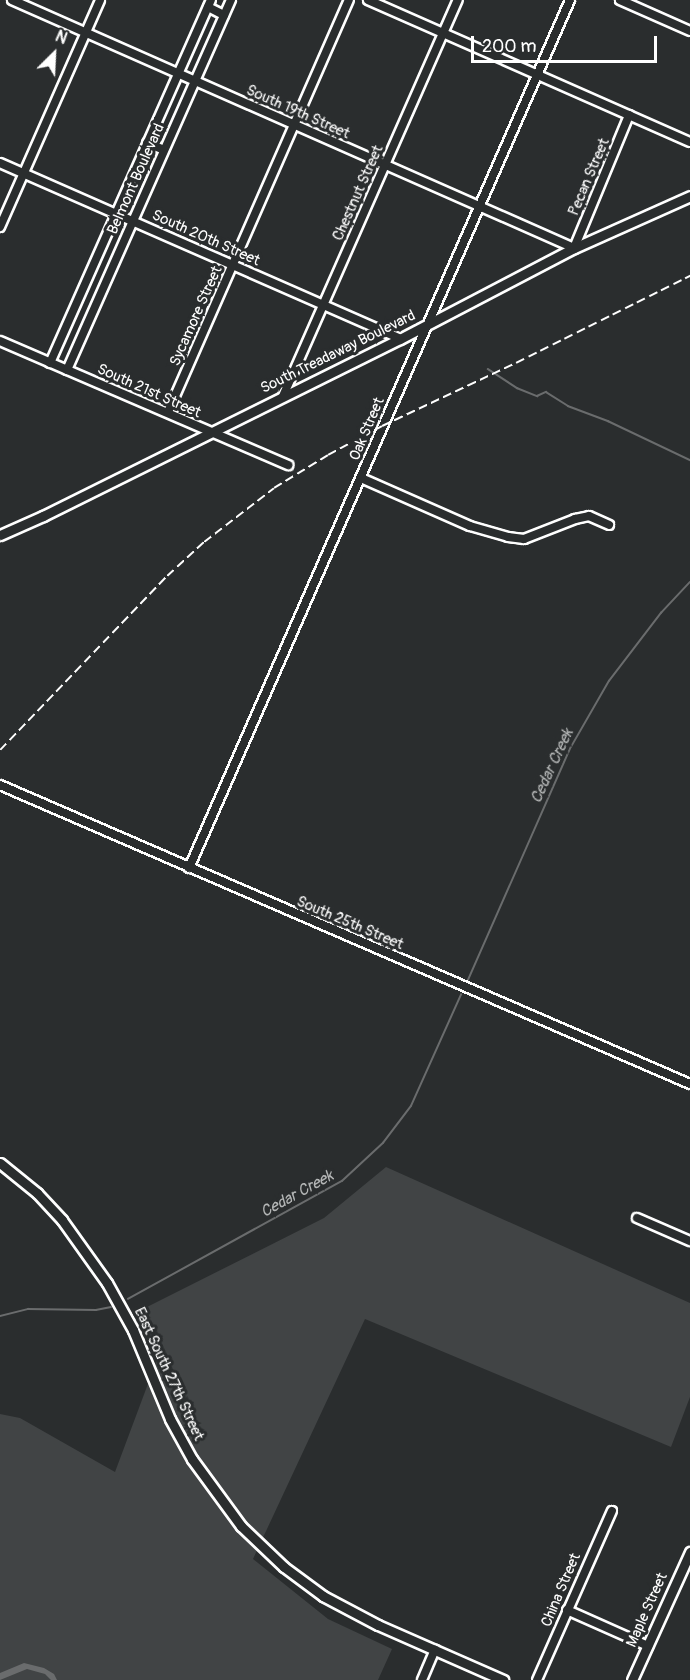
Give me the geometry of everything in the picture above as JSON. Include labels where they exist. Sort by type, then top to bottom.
[{"type":"main road","name":"South Treadaway Boulevard","points":[[0,535],[43,516],[400,339],[574,248],[690,196]]},
{"type":"main road","name":"East South 27th Street","points":[[0,1163],[37,1193],[68,1228],[112,1291],[133,1330],[176,1429],[192,1459],[241,1526],[284,1567],[323,1596],[378,1625],[503,1680]]},
{"type":"main road","name":"Maple Street","points":[[632,1680],[690,1552]]},
{"type":"street","name":"South 19th Street","points":[[12,0],[574,248]]},
{"type":"street","points":[[0,227],[100,0]]},
{"type":"street","name":"Belmont Boulevard","points":[[67,370],[231,0]]},
{"type":"street","name":"Sycamore Street","points":[[168,412],[349,0]]},
{"type":"street","points":[[368,0],[690,142]]},
{"type":"street","name":"Chestnut Street","points":[[283,396],[458,0]]},
{"type":"street","name":"Oak Street","points":[[189,868],[570,0]]},
{"type":"street","points":[[620,0],[690,30]]},
{"type":"street","points":[[209,4],[224,15]]},
{"type":"street","name":"Belmont Boulevard","points":[[50,363],[209,4]]},
{"type":"street","name":"Pecan Street","points":[[574,248],[629,115]]},
{"type":"street","points":[[147,142],[164,150]]},
{"type":"street","name":"South 20th Street","points":[[0,163],[400,339]]},
{"type":"street","name":"South 21st Street","points":[[0,341],[288,465]]},
{"type":"street","points":[[361,478],[470,526],[508,537],[531,537],[575,519],[589,516],[609,525]]},
{"type":"street","name":"South 25th Street","points":[[0,785],[690,1084]]},
{"type":"street","points":[[638,1218],[690,1241]]},
{"type":"street","name":"China Street","points":[[537,1680],[612,1511]]},
{"type":"street","points":[[567,1610],[648,1646]]},
{"type":"street","points":[[422,1680],[435,1650]]},
{"type":"shaded area","points":[[386,1167],[690,1303],[690,1397],[671,1447],[365,1319],[253,1559],[328,1619],[392,1649],[378,1680],[0,1680],[0,1414],[20,1418],[115,1472],[158,1357],[139,1311],[324,1218]]},
{"type":"shaded area","points":[[24,1663],[44,1668],[54,1674],[57,1680],[51,1680],[45,1674],[27,1669],[0,1680],[0,1673]]},
{"type":"waterway","points":[[488,369],[517,388],[537,396],[546,392],[568,406],[608,421],[690,460]]},
{"type":"waterway","name":"Cedar Creek","points":[[468,980],[571,747],[609,681],[661,613],[690,582]]},
{"type":"waterway","name":"Cedar Creek","points":[[128,1299],[342,1181],[383,1143],[411,1106],[461,995]]},
{"type":"waterway","name":"Cedar Creek","points":[[0,1316],[28,1309],[96,1310],[111,1307]]},
{"type":"railway","points":[[0,750],[167,576],[204,542],[274,488],[382,426],[516,363],[690,276]]}]
